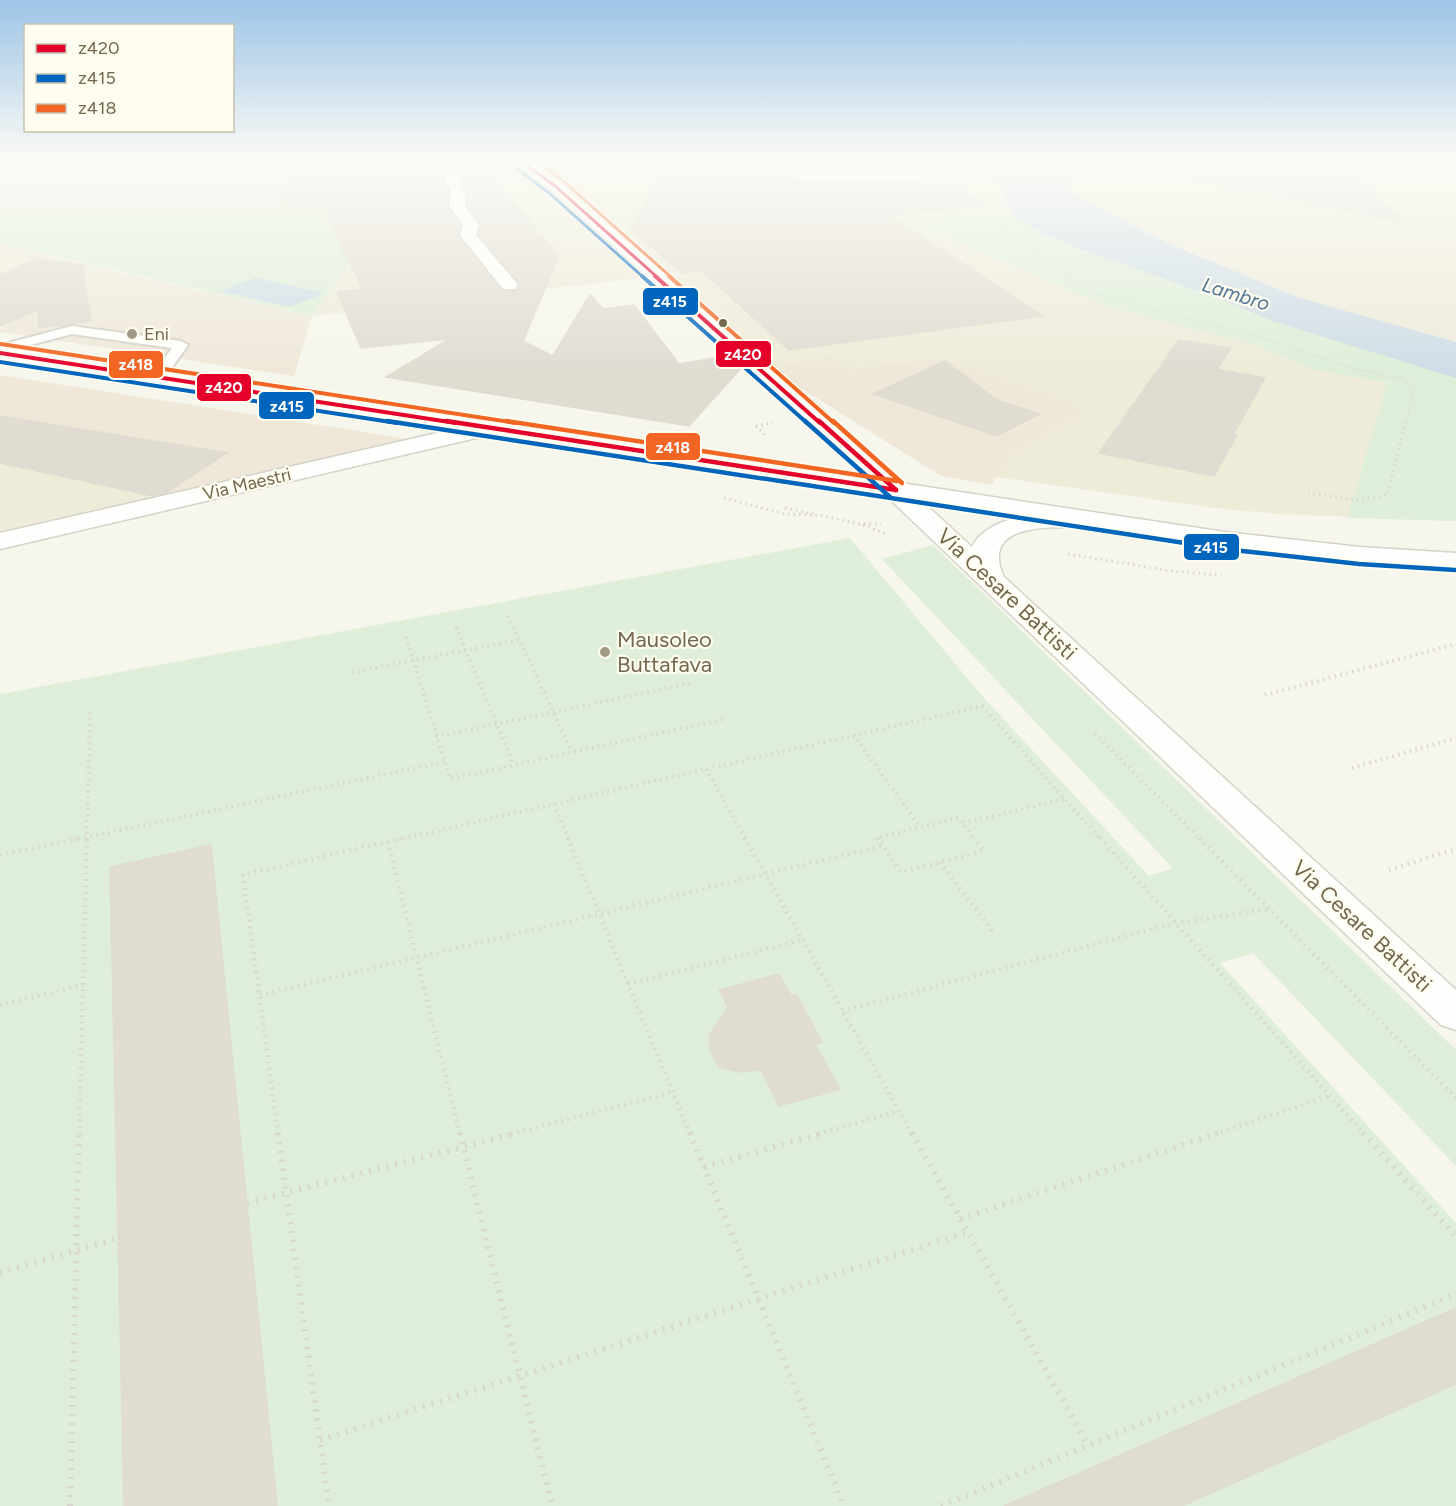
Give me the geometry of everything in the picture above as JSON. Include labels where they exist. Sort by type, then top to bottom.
[{"type":"street","points":[[469,231],[468,235],[509,285]]},
{"type":"street","name":"Via Cesare Battisti","points":[[606,231],[896,490],[1456,1014]]},
{"type":"street","points":[[0,351],[1095,520],[1290,548],[1456,561]]},
{"type":"street","name":"Via Maestri","points":[[0,541],[494,427]]},
{"type":"street","points":[[992,579],[983,553],[986,545],[1007,528],[1049,520],[1095,520]]},
{"type":"lane","points":[[0,351],[72,330],[181,345],[158,377]]},
{"type":"path","points":[[1006,231],[1089,292],[1260,337],[1348,365],[1360,372],[1392,376],[1410,382],[1415,388],[1387,495],[1371,501],[1352,501],[1308,493]]},
{"type":"path","points":[[800,511],[819,515]]},
{"type":"path","points":[[859,524],[896,537]]},
{"type":"path","points":[[508,616],[572,752]]},
{"type":"path","points":[[456,627],[514,765]]},
{"type":"path","points":[[406,637],[450,779],[725,719]]},
{"type":"path","points":[[352,672],[519,640]]},
{"type":"path","points":[[1265,695],[1456,644]]},
{"type":"path","points":[[436,738],[691,683]]},
{"type":"path","points":[[329,1506],[243,875],[982,706],[1456,1237]]},
{"type":"path","points":[[70,1506],[90,712]]},
{"type":"path","points":[[1090,728],[1456,1098]]},
{"type":"path","points":[[854,735],[920,827]]},
{"type":"path","points":[[1352,768],[1456,738]]},
{"type":"path","points":[[0,855],[444,762]]},
{"type":"path","points":[[706,769],[1088,1445]]},
{"type":"path","points":[[963,823],[1064,799]]},
{"type":"path","points":[[554,804],[844,1506]]},
{"type":"path","points":[[958,818],[984,851],[901,872],[877,838],[920,827],[958,818]]},
{"type":"path","points":[[388,842],[552,1506]]},
{"type":"path","points":[[260,995],[883,846]]},
{"type":"path","points":[[1389,870],[1456,849]]},
{"type":"path","points":[[940,862],[993,932]]},
{"type":"path","points":[[842,1011],[1175,923],[1270,909]]},
{"type":"path","points":[[628,984],[802,940]]},
{"type":"path","points":[[0,1005],[83,985]]},
{"type":"path","points":[[247,1203],[673,1092]]},
{"type":"path","points":[[960,1219],[1330,1096]]},
{"type":"path","points":[[704,1167],[899,1111]]},
{"type":"path","points":[[320,1440],[967,1232]]},
{"type":"path","points":[[0,1273],[118,1238]]},
{"type":"path","points":[[941,1506],[1456,1294]]},
{"type":"shaded area","points":[[375,231],[593,231],[643,278],[312,316],[368,237]]},
{"type":"shaded area","points":[[618,231],[1038,231],[1046,236],[1456,378],[1456,521],[1280,514],[1214,508],[996,477],[1012,454],[1023,451],[1039,437],[1080,416],[936,357],[846,370],[767,367]]},
{"type":"shaded area","points":[[1145,231],[1456,231],[1456,342],[1297,297]]},
{"type":"shaded area","points":[[0,243],[123,273],[0,328]]},
{"type":"shaded area","points":[[123,273],[312,316],[294,376],[0,332],[0,328]]},
{"type":"shaded area","points":[[830,357],[847,370],[936,357],[1074,403],[1081,416],[1039,437],[1023,451],[1012,454],[991,485],[941,476],[767,367]]},
{"type":"shaded area","points":[[0,375],[409,439],[159,497],[0,463]]},
{"type":"shaded area","points":[[0,463],[159,497],[0,536]]},
{"type":"green space","points":[[0,231],[375,231],[368,237],[312,316],[0,243]]},
{"type":"green space","points":[[934,231],[1038,231],[1225,301],[1272,321],[1456,378],[1456,521],[1347,518],[1387,383],[1315,370],[1249,343],[1108,307]]},
{"type":"green space","points":[[850,538],[983,697],[1149,876],[1173,868],[882,559],[933,545],[1456,1050],[1456,1166],[1253,953],[1220,963],[1456,1223],[1456,1506],[0,1506],[0,694]]},
{"type":"water","name":"Lambro","points":[[1038,231],[1145,231],[1297,297],[1456,342],[1456,378],[1272,321],[1225,301]]},
{"type":"water","points":[[255,278],[325,293],[290,307],[220,291]]},
{"type":"building","points":[[333,231],[459,231],[458,236],[501,290],[515,291],[520,284],[478,234],[479,231],[538,231],[559,256],[523,341],[553,356],[590,294],[603,309],[634,305],[679,364],[732,355],[743,366],[689,426],[386,377],[449,339],[361,348],[337,292],[363,289]]},
{"type":"building","points":[[633,231],[913,231],[1043,316],[789,350],[702,271],[683,273]]},
{"type":"building","points":[[37,259],[82,265],[91,321],[39,328],[38,310],[0,326],[0,275]]},
{"type":"building","points":[[1179,340],[1231,348],[1217,369],[1265,378],[1233,435],[1237,435],[1214,476],[1099,453]]},
{"type":"building","points":[[945,361],[997,400],[1040,414],[997,436],[873,394]]},
{"type":"building","points":[[0,416],[227,453],[166,493],[153,496],[0,463]]},
{"type":"building","points":[[211,845],[277,1506],[124,1506],[110,867]]},
{"type":"building","points":[[779,974],[791,996],[796,994],[822,1042],[815,1044],[840,1089],[779,1106],[761,1070],[739,1072],[719,1067],[711,1052],[709,1036],[728,1007],[719,990]]},
{"type":"building","points":[[1456,1308],[1456,1384],[1182,1506],[1004,1506]]},
{"type":"transit line","name":"z415","points":[[592,231],[890,497]]},
{"type":"transit line","name":"z420","points":[[606,231],[896,490]]},
{"type":"transit line","name":"z418","points":[[620,231],[902,483]]},
{"type":"transit line","name":"z418","points":[[1,344],[897,481]]},
{"type":"transit line","name":"z420","points":[[0,353],[896,490]]},
{"type":"transit line","name":"z415","points":[[0,362],[1224,549],[1359,564],[1455,570]]},
{"type":"place","name":"Eni","points":[[132,334]]},
{"type":"place","name":"Mausoleo Buttafava","points":[[605,652]]}]
